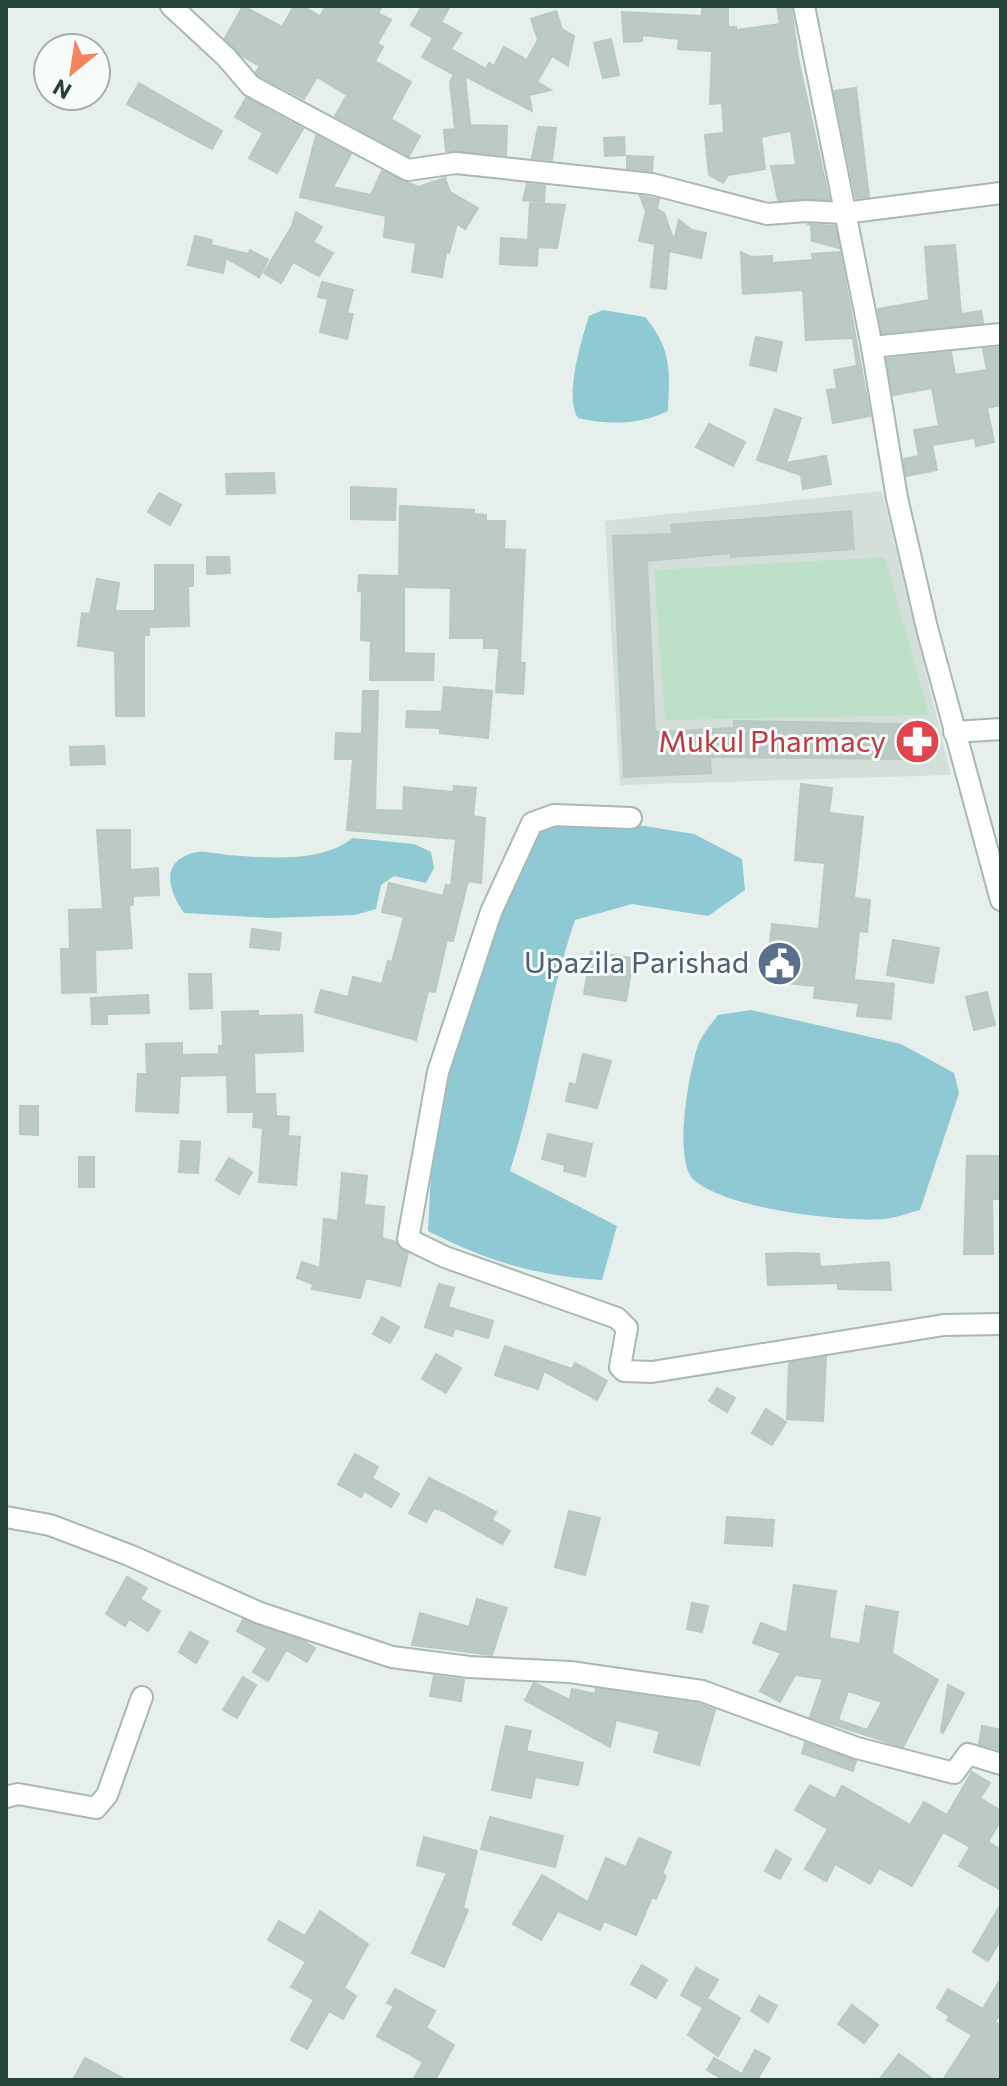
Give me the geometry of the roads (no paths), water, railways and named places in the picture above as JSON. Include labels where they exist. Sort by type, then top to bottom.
[{"type":"street","points":[[171,6],[226,57],[251,86],[408,170],[456,163],[652,184],[767,214],[806,211],[844,213],[1001,193]]},
{"type":"street","points":[[804,6],[872,347],[897,498],[954,732],[1001,900]]},
{"type":"street","points":[[872,347],[1001,334]]},
{"type":"street","points":[[954,732],[1001,729]]},
{"type":"street","points":[[631,818],[554,815],[532,823],[491,912],[438,1072],[408,1239],[445,1257],[617,1318],[627,1328],[620,1367],[624,1371],[652,1372],[944,1325],[1001,1324]]},
{"type":"street","points":[[6,1517],[50,1525],[260,1613],[392,1657],[469,1667],[570,1672],[702,1691],[857,1748],[954,1773],[968,1754],[1001,1764]]},
{"type":"street","points":[[6,1797],[18,1794],[96,1808],[107,1795],[142,1697]]},
{"type":"water","points":[[603,310],[645,317],[654,329],[667,361],[668,411],[646,419],[624,422],[578,418],[574,409],[573,383],[578,354],[589,316]]},
{"type":"water","points":[[562,822],[625,823],[694,834],[742,859],[745,890],[708,916],[632,904],[575,920],[510,1171],[617,1226],[602,1280],[533,1271],[471,1251],[428,1231],[432,1154],[446,1077],[491,929],[539,826]]},
{"type":"water","points":[[353,838],[414,844],[431,852],[434,868],[426,883],[394,876],[381,885],[376,909],[355,915],[270,918],[184,913],[171,886],[172,869],[177,862],[197,852],[293,857],[325,852]]},
{"type":"water","points":[[751,1010],[901,1044],[954,1073],[959,1093],[920,1210],[884,1219],[814,1216],[733,1199],[695,1181],[688,1171],[683,1137],[690,1075],[698,1045],[718,1015]]},
{"type":"place","name":"Mukul Pharmacy","points":[[917,742]]},
{"type":"place","name":"Upazila Parishad","points":[[780,963]]}]
